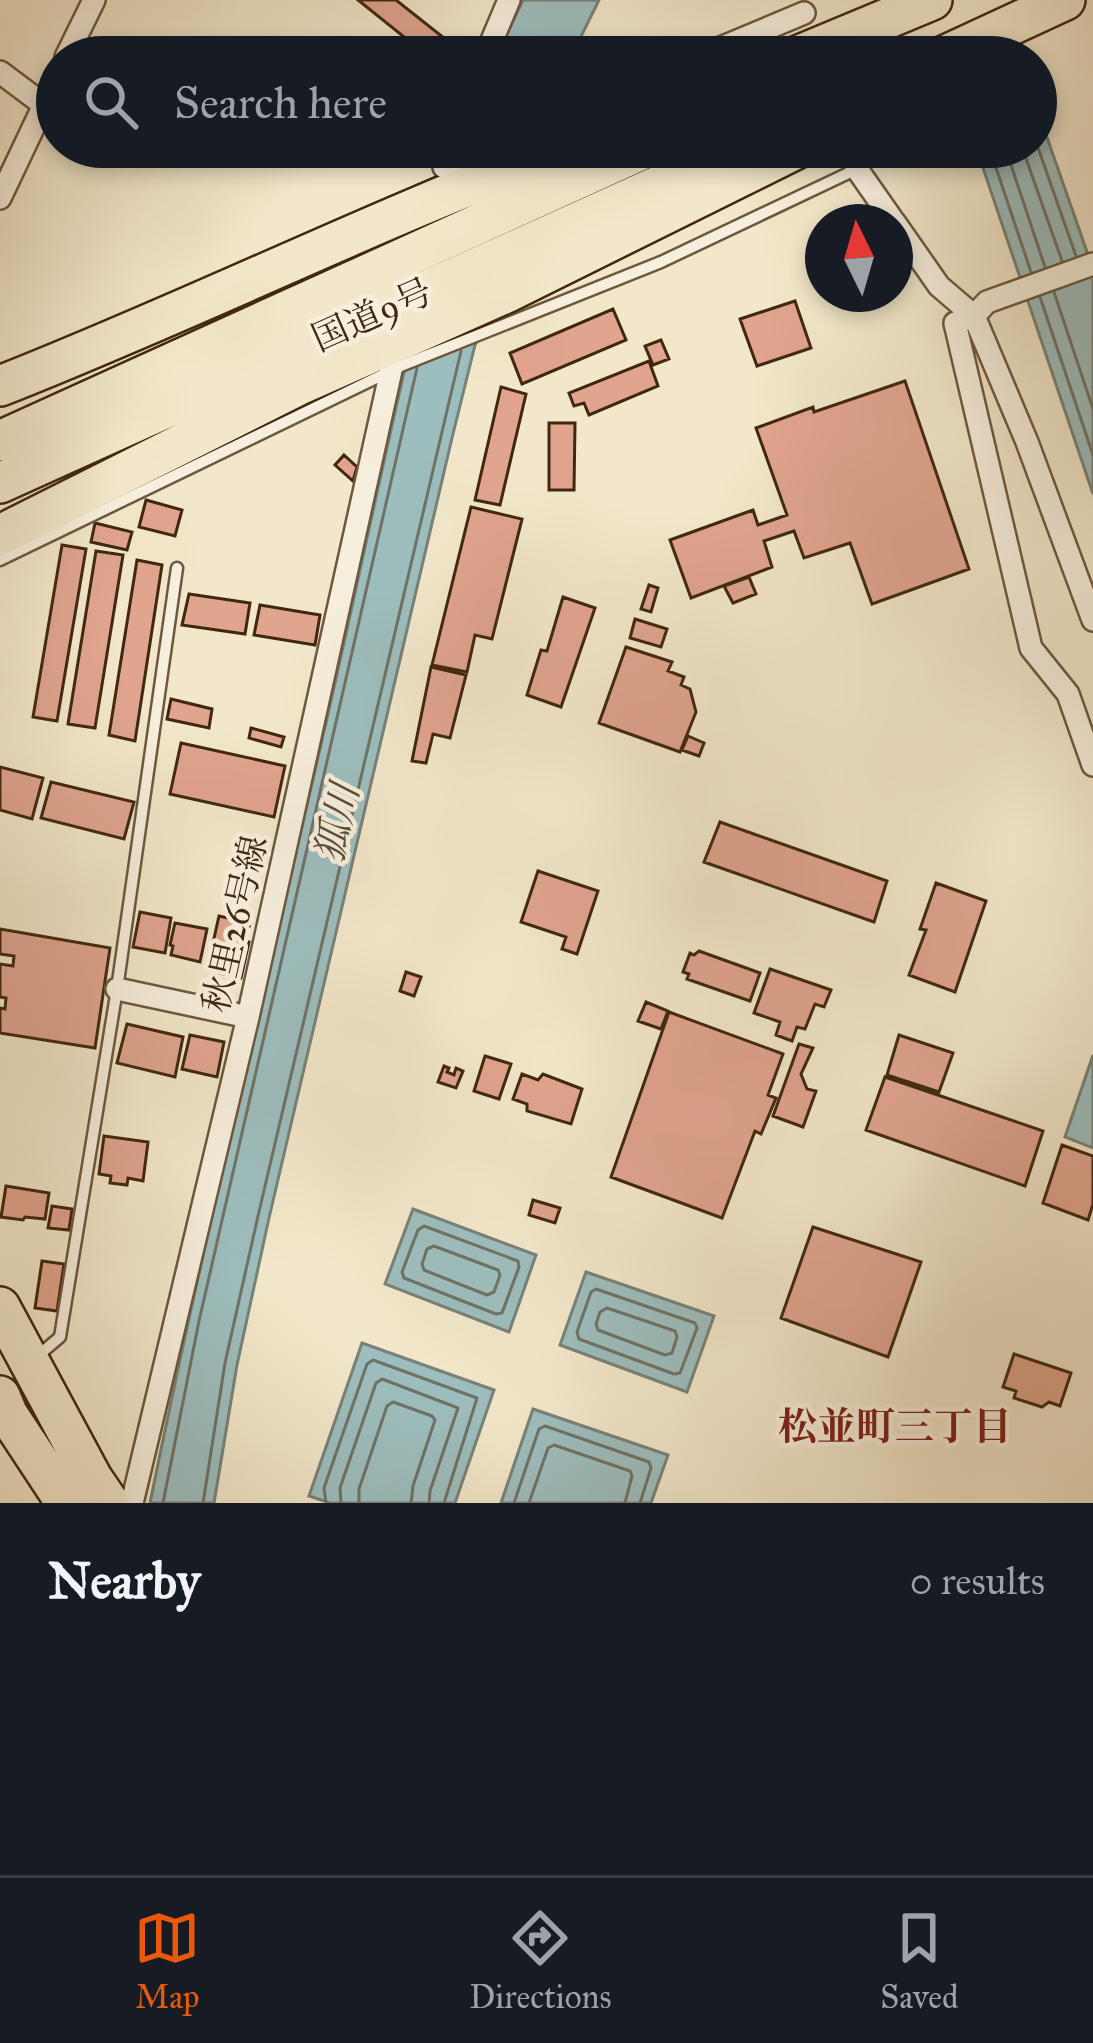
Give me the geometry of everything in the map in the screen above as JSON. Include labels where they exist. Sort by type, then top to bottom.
[{"type":"highway","points":[[803,26],[912,15],[966,0]]},
{"type":"highway","points":[[987,36],[1065,0]]},
{"type":"highway","points":[[1012,36],[1078,0]]},
{"type":"highway","points":[[878,36],[912,15]]},
{"type":"highway","name":"国道9号","points":[[0,441],[602,168]]},
{"type":"highway","name":"国道9号","points":[[0,483],[698,168]]},
{"type":"highway","points":[[0,538],[297,386],[398,358],[506,293],[758,168]]},
{"type":"highway","points":[[0,386],[291,260],[447,171]]},
{"type":"highway","points":[[0,1307],[109,1503]]},
{"type":"highway","points":[[0,1396],[66,1503]]},
{"type":"street","points":[[76,36],[94,0]]},
{"type":"street","points":[[494,36],[509,0]]},
{"type":"street","points":[[769,36],[803,26]]},
{"type":"street","points":[[0,72],[36,99]]},
{"type":"street","points":[[0,198],[36,122]]},
{"type":"street","points":[[857,170],[881,204]]},
{"type":"street","points":[[913,250],[939,286],[981,309],[1093,620]]},
{"type":"street","points":[[1093,264],[956,323],[1031,648],[1068,694],[1093,765]]},
{"type":"street","name":"秋里26号線","points":[[132,1503],[398,358]]},
{"type":"street","points":[[117,988],[248,1017]]},
{"type":"lane","points":[[0,560],[398,358],[488,331],[661,262],[857,170]]},
{"type":"lane","points":[[29,1363],[60,1337],[117,988],[177,568]]},
{"type":"water","points":[[523,0],[599,0],[581,36],[506,36]]},
{"type":"water","points":[[1057,166],[1093,269],[1093,494],[983,168]]},
{"type":"water","name":"狐川","points":[[455,168],[527,168],[452,438],[269,1218],[214,1503],[150,1503],[213,1210]]},
{"type":"water","points":[[1093,1055],[1093,1148],[1065,1137]]},
{"type":"water","points":[[413,1209],[536,1255],[509,1332],[385,1284]]},
{"type":"water","points":[[586,1272],[714,1316],[687,1392],[560,1345]]},
{"type":"water","points":[[362,1343],[494,1390],[455,1503],[330,1503],[309,1496]]},
{"type":"water","points":[[533,1409],[668,1455],[651,1503],[501,1503]]},
{"type":"pier","points":[[918,0],[1005,0],[1018,36],[931,36]]},
{"type":"building","points":[[358,0],[396,0],[442,36],[403,36]]},
{"type":"building","points":[[795,301],[811,348],[757,366],[740,319]]},
{"type":"building","points":[[613,309],[626,340],[522,384],[510,353]]},
{"type":"building","points":[[661,340],[669,359],[653,365],[645,346]]},
{"type":"building","points":[[649,361],[658,386],[589,415],[584,403],[574,406],[569,393]]},
{"type":"building","points":[[905,381],[969,569],[872,604],[850,543],[804,558],[794,531],[764,541],[772,567],[691,598],[670,540],[753,510],[758,525],[787,515],[756,428]]},
{"type":"building","points":[[501,387],[526,394],[500,505],[475,500]]},
{"type":"building","points":[[549,423],[575,423],[574,490],[549,490]]},
{"type":"building","points":[[344,455],[357,467],[353,481],[335,465]]},
{"type":"building","points":[[146,500],[182,510],[175,536],[139,527]]},
{"type":"building","points":[[471,507],[522,519],[492,639],[475,635],[467,672],[432,665]]},
{"type":"building","points":[[95,523],[132,532],[127,550],[91,542]]},
{"type":"building","points":[[62,545],[86,549],[57,721],[33,717]]},
{"type":"building","points":[[96,551],[123,555],[95,728],[68,724]]},
{"type":"building","points":[[137,560],[162,565],[135,741],[109,735]]},
{"type":"building","points":[[749,577],[756,594],[733,603],[724,586]]},
{"type":"building","points":[[649,585],[658,588],[651,612],[641,609]]},
{"type":"building","points":[[189,594],[250,603],[245,634],[182,625]]},
{"type":"building","points":[[563,597],[595,608],[561,707],[527,695],[541,650],[547,651]]},
{"type":"building","points":[[260,605],[320,615],[315,645],[254,635]]},
{"type":"building","points":[[635,619],[667,629],[661,647],[630,638]]},
{"type":"building","points":[[626,647],[672,662],[668,671],[684,677],[681,685],[690,689],[696,712],[680,752],[599,723]]},
{"type":"building","points":[[431,667],[466,675],[450,738],[433,734],[426,763],[412,761]]},
{"type":"building","points":[[171,699],[212,709],[209,728],[167,719]]},
{"type":"building","points":[[251,728],[284,737],[281,747],[249,738]]},
{"type":"building","points":[[688,736],[704,743],[699,756],[682,750]]},
{"type":"building","points":[[181,743],[285,766],[274,817],[170,794]]},
{"type":"building","points":[[0,767],[43,778],[32,819],[0,810]]},
{"type":"building","points":[[51,782],[134,802],[124,839],[41,818]]},
{"type":"building","points":[[720,822],[887,881],[874,922],[704,862]]},
{"type":"building","points":[[538,871],[598,891],[577,954],[562,949],[566,937],[521,922]]},
{"type":"building","points":[[936,883],[986,901],[955,992],[909,975],[926,930],[920,929]]},
{"type":"building","points":[[140,912],[171,918],[165,953],[133,947]]},
{"type":"building","points":[[219,916],[250,923],[241,978],[215,972],[217,963],[209,961]]},
{"type":"building","points":[[175,923],[207,929],[200,962],[171,955]]},
{"type":"building","points":[[0,929],[110,948],[95,1048],[0,1033],[0,1008],[5,1009],[6,998],[0,997],[0,964],[13,966],[14,956],[0,954]]},
{"type":"building","points":[[699,951],[760,973],[750,1001],[687,979],[689,974],[683,972],[690,953]]},
{"type":"building","points":[[770,969],[831,990],[824,1007],[815,1004],[805,1029],[797,1027],[792,1041],[776,1035],[780,1022],[754,1013]]},
{"type":"building","points":[[406,972],[421,977],[414,996],[400,991]]},
{"type":"building","points":[[646,1002],[668,1011],[661,1029],[638,1021]]},
{"type":"building","points":[[669,1012],[783,1054],[768,1095],[776,1098],[761,1134],[755,1131],[722,1218],[611,1177]]},
{"type":"building","points":[[127,1024],[183,1037],[175,1077],[117,1063]]},
{"type":"building","points":[[190,1035],[224,1042],[217,1077],[182,1069]]},
{"type":"building","points":[[899,1035],[953,1053],[939,1092],[887,1075]]},
{"type":"building","points":[[799,1044],[813,1048],[801,1074],[807,1089],[816,1091],[803,1127],[773,1116]]},
{"type":"building","points":[[485,1056],[511,1064],[499,1099],[474,1091]]},
{"type":"building","points":[[444,1066],[454,1075],[456,1068],[463,1071],[456,1088],[438,1082]]},
{"type":"building","points":[[522,1074],[538,1080],[543,1074],[582,1089],[571,1124],[527,1111],[527,1104],[513,1099]]},
{"type":"building","points":[[885,1077],[1043,1131],[1025,1186],[866,1130]]},
{"type":"building","points":[[104,1136],[148,1142],[143,1181],[128,1178],[127,1185],[110,1183],[111,1176],[99,1174]]},
{"type":"building","points":[[1062,1145],[1093,1156],[1093,1204],[1088,1220],[1043,1203]]},
{"type":"building","points":[[6,1186],[49,1193],[45,1219],[1,1217]]},
{"type":"building","points":[[533,1200],[560,1208],[555,1223],[529,1215]]},
{"type":"building","points":[[52,1206],[72,1209],[69,1230],[48,1228]]},
{"type":"building","points":[[813,1227],[921,1262],[888,1357],[781,1318]]},
{"type":"building","points":[[42,1261],[64,1264],[57,1311],[35,1308]]},
{"type":"building","points":[[1014,1354],[1071,1373],[1060,1406],[1049,1402],[1042,1407],[1014,1398],[1016,1391],[1003,1387]]},
{"type":"district","name":"松並町三丁目","points":[[895,1427]]}]
